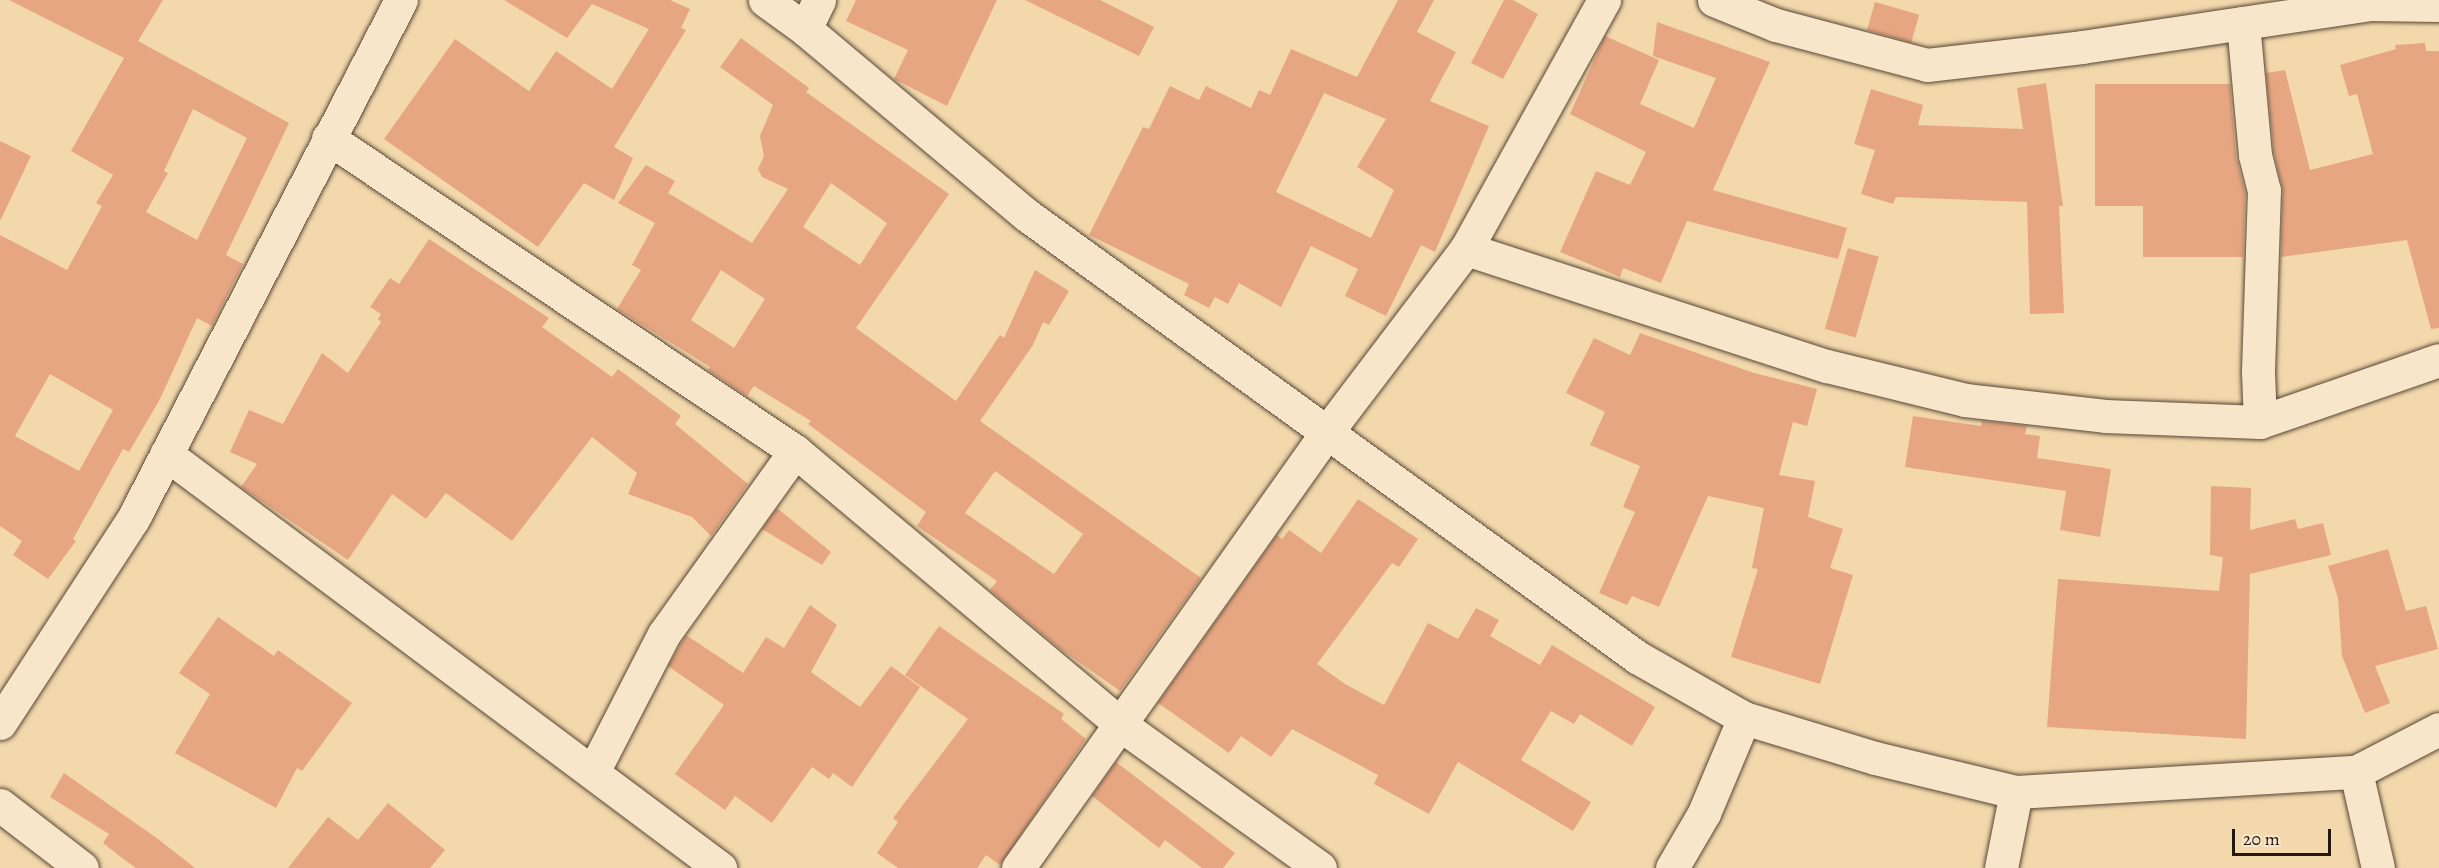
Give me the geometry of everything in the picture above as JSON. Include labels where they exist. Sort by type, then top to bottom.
[{"type":"street","points":[[0,723],[127,529],[401,0]]},
{"type":"street","points":[[765,0],[805,29],[1028,216],[1637,657],[1744,718],[1875,758],[2016,792],[2355,772],[2439,729]]},
{"type":"street","points":[[805,29],[819,0]]},
{"type":"street","points":[[1018,868],[1327,432],[1466,249],[1604,0]]},
{"type":"street","points":[[1714,0],[1776,25],[1927,65],[2371,4],[2439,5]]},
{"type":"street","points":[[2243,23],[2255,155],[2264,190],[2258,372],[2260,422]]},
{"type":"street","points":[[328,138],[795,451],[1121,725],[1320,868]]},
{"type":"street","points":[[1466,249],[1827,366],[1965,400],[2105,416],[2260,422],[2439,360]]},
{"type":"street","points":[[593,772],[664,634],[795,451]]},
{"type":"street","points":[[166,454],[720,868]]},
{"type":"street","points":[[1672,868],[1704,813],[1744,718]]},
{"type":"street","points":[[2355,772],[2378,868]]},
{"type":"street","points":[[2001,868],[2016,792]]},
{"type":"street","points":[[0,805],[82,868]]},
{"type":"building","points":[[9,0],[163,0],[138,41],[289,123],[226,255],[243,264],[212,326],[197,318],[160,399],[129,452],[123,449],[73,539],[76,541],[48,579],[13,555],[22,541],[0,526],[0,235],[67,270],[102,206],[96,203],[113,175],[71,151],[124,58]],"holes":[[[193,109],[247,138],[197,240],[146,212],[168,173],[164,171]],[[50,374],[113,410],[79,471],[15,436]]]},
{"type":"building","points":[[504,0],[670,0],[690,9],[681,28],[686,30],[614,147],[633,158],[614,200],[584,183],[538,247],[384,139],[455,39],[529,91],[556,51],[612,89],[649,29],[592,4],[567,38]]},
{"type":"building","points":[[856,0],[997,0],[947,106],[894,79],[908,50],[846,21]]},
{"type":"building","points":[[1025,0],[1100,0],[1154,27],[1139,56]]},
{"type":"building","points":[[1398,0],[1434,0],[1417,32],[1456,52],[1430,101],[1489,126],[1435,252],[1421,245],[1386,316],[1345,296],[1358,269],[1311,246],[1281,307],[1239,283],[1228,304],[1215,297],[1209,308],[1184,295],[1189,284],[1089,235],[1143,127],[1149,129],[1170,86],[1199,100],[1206,86],[1251,108],[1259,90],[1270,95],[1291,49],[1357,77]],"holes":[[[1324,93],[1386,119],[1357,167],[1394,190],[1371,238],[1276,192]]]},
{"type":"building","points":[[1504,0],[1513,0],[1538,14],[1503,79],[1471,63]]},
{"type":"building","points":[[1875,2],[1919,15],[1911,43],[1867,30]]},
{"type":"building","points":[[1657,22],[1770,62],[1713,190],[1847,228],[1838,259],[1687,221],[1661,283],[1623,268],[1620,277],[1560,252],[1596,171],[1630,185],[1646,152],[1570,114],[1605,36],[1659,60],[1640,104],[1694,128],[1716,78],[1653,56]]},
{"type":"building","points":[[741,38],[809,88],[806,92],[949,194],[856,328],[956,401],[1000,335],[1004,338],[1035,270],[1069,291],[1049,325],[1043,322],[1033,345],[980,421],[1201,578],[1120,691],[1059,648],[990,590],[997,581],[917,526],[926,512],[808,424],[811,421],[754,386],[747,396],[708,370],[710,367],[617,309],[641,270],[632,265],[655,223],[618,203],[646,165],[675,181],[668,193],[752,243],[788,189],[762,177],[758,169],[764,156],[760,136],[773,105],[720,67]],"holes":[[[831,183],[887,223],[860,265],[803,227]],[[721,270],[765,299],[734,348],[691,320]],[[995,471],[1083,534],[1054,574],[965,513]]]},
{"type":"building","points":[[2425,43],[2426,51],[2439,51],[2439,328],[2431,329],[2407,240],[2281,257],[2283,190],[2274,152],[2266,73],[2285,70],[2310,170],[2373,154],[2357,94],[2349,96],[2340,65],[2396,49],[2395,45]]},
{"type":"building","points":[[2046,83],[2063,206],[2059,206],[2064,313],[2030,314],[2027,202],[1896,197],[1893,204],[1861,194],[1875,150],[1854,144],[1871,89],[1923,105],[1918,125],[2023,129],[2017,88]]},
{"type":"building","points":[[2095,84],[2230,84],[2236,157],[2245,192],[2243,257],[2143,257],[2143,206],[2095,206]]},
{"type":"building","points":[[0,141],[31,156],[0,221]]},
{"type":"building","points":[[429,239],[549,318],[542,327],[612,377],[618,369],[681,416],[675,424],[748,484],[711,536],[692,517],[628,494],[637,473],[592,437],[512,541],[446,493],[426,519],[392,494],[348,560],[241,487],[257,464],[230,452],[249,410],[283,424],[322,353],[348,373],[381,322],[378,319],[381,314],[370,307],[390,278],[399,284]]},
{"type":"building","points":[[1848,248],[1879,257],[1856,338],[1825,329]]},
{"type":"building","points":[[1640,333],[1754,373],[1817,389],[1807,426],[1793,422],[1779,475],[1815,481],[1808,517],[1843,529],[1830,568],[1853,575],[1820,684],[1731,657],[1758,569],[1752,568],[1764,508],[1708,496],[1659,607],[1632,596],[1627,605],[1599,593],[1635,512],[1623,507],[1640,466],[1590,445],[1605,412],[1566,393],[1594,338],[1630,355]]},
{"type":"building","points":[[1913,416],[1981,426],[1982,421],[2027,426],[2025,434],[2040,436],[2037,458],[2111,469],[2100,537],[2060,530],[2066,491],[1905,467]]},
{"type":"building","points":[[2211,486],[2251,488],[2250,530],[2295,519],[2298,529],[2323,523],[2331,555],[2250,574],[2246,739],[2047,727],[2058,579],[2219,591],[2223,557],[2210,555]]},
{"type":"building","points":[[1358,499],[1418,539],[1399,567],[1392,563],[1317,664],[1345,684],[1384,705],[1428,623],[1458,639],[1476,608],[1499,620],[1490,636],[1540,665],[1552,645],[1655,707],[1632,746],[1580,714],[1574,724],[1551,711],[1521,760],[1591,802],[1573,831],[1458,762],[1429,814],[1374,784],[1378,775],[1292,729],[1271,757],[1241,736],[1229,753],[1158,703],[1277,535],[1282,539],[1289,530],[1321,553]]},
{"type":"building","points":[[777,508],[831,552],[822,565],[762,529]]},
{"type":"building","points":[[2388,549],[2406,611],[2426,606],[2438,649],[2375,666],[2390,703],[2365,713],[2342,656],[2338,598],[2328,566]]},
{"type":"building","points":[[810,605],[837,625],[811,672],[860,707],[891,666],[920,687],[852,787],[833,773],[829,779],[812,767],[772,823],[735,796],[725,810],[675,774],[724,705],[668,666],[686,635],[743,673],[766,637],[784,648]]},
{"type":"building","points":[[218,617],[274,656],[278,650],[352,703],[302,771],[297,768],[276,808],[175,753],[210,694],[179,673]]},
{"type":"building","points":[[939,626],[1064,714],[1061,719],[1086,739],[1000,865],[986,855],[977,868],[898,868],[877,853],[898,822],[893,818],[968,719],[905,675]]},
{"type":"building","points":[[1116,762],[1235,853],[1223,868],[1202,868],[1165,840],[1159,848],[1092,796]]},
{"type":"building","points":[[64,773],[195,868],[136,868],[122,858],[103,843],[109,834],[50,797]]},
{"type":"building","points":[[388,803],[445,850],[430,868],[288,868],[328,817],[358,840]]}]
